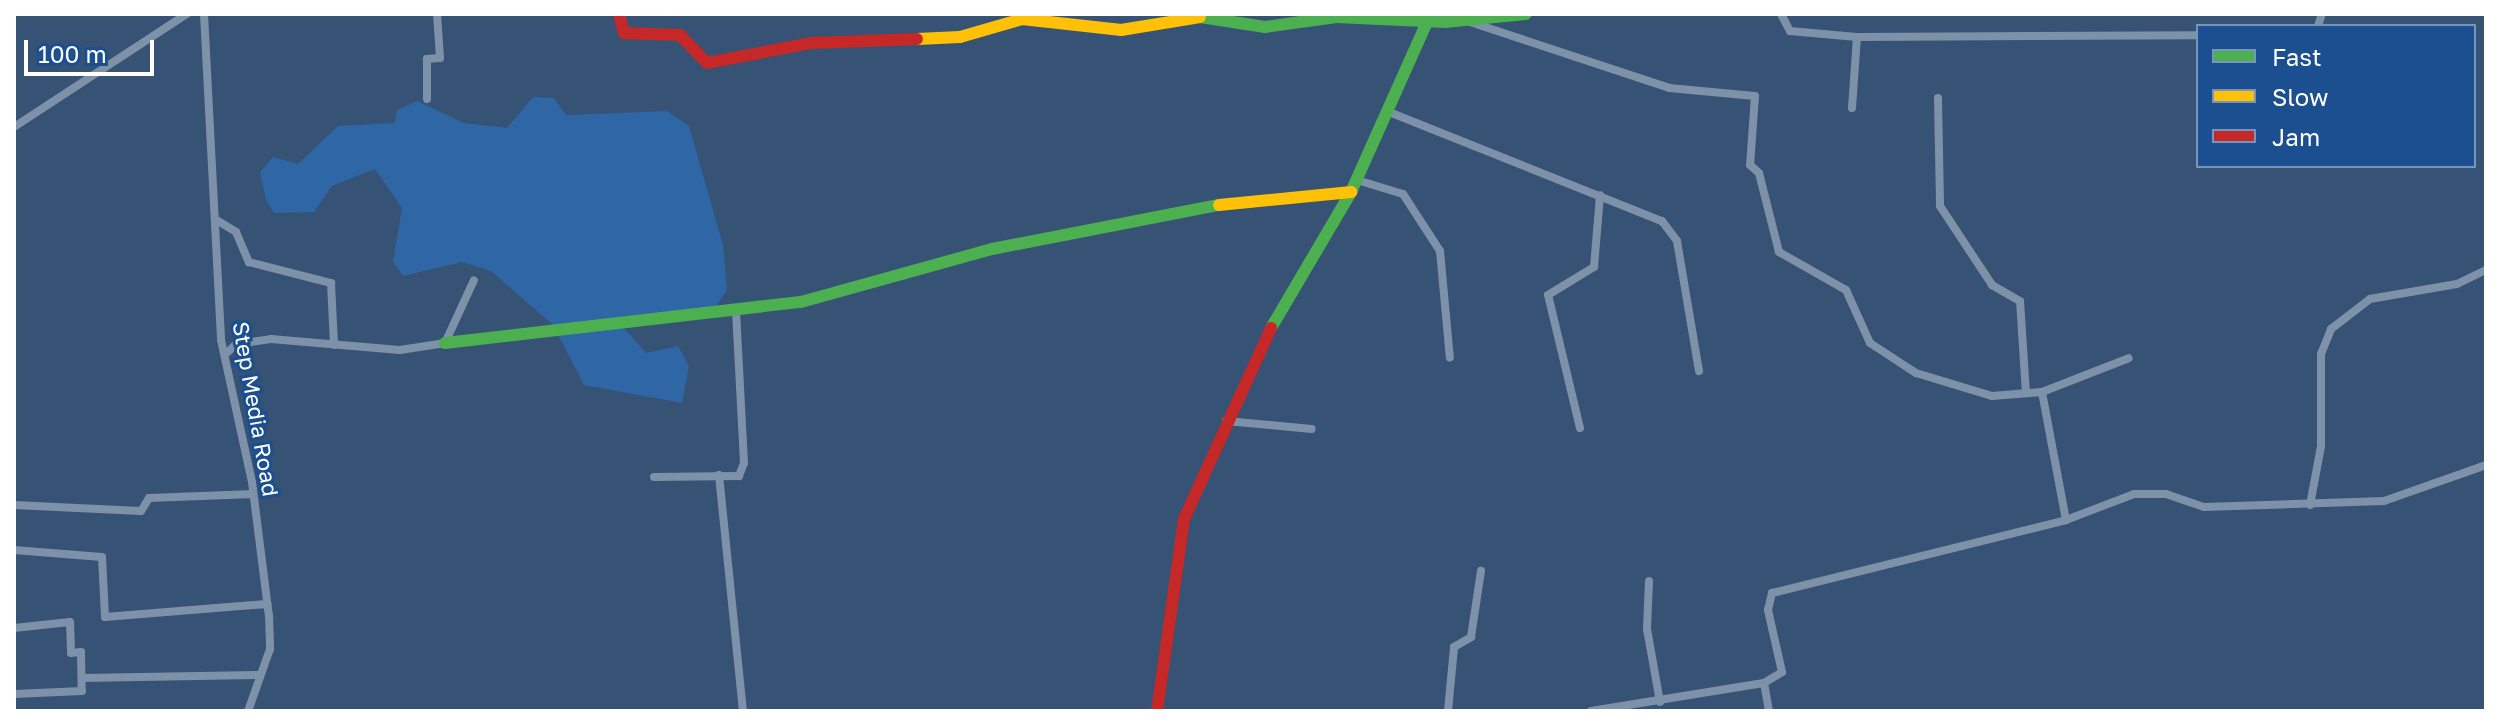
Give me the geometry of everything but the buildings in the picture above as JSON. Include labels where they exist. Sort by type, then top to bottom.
[{"type":"street","points":[[14,127],[187,14]]},
{"type":"street","name":"Step Media Road","points":[[204,14],[228,352],[253,494],[270,649],[248,711]]},
{"type":"street","points":[[427,99],[427,59],[440,58],[437,14]]},
{"type":"street","points":[[619,14],[624,33],[680,35],[707,63],[811,43],[960,37],[1022,19],[1121,30],[1184,15],[1251,27],[1304,17],[1466,21],[1526,14]]},
{"type":"street","points":[[1781,14],[1790,31],[1857,37],[2196,35]]},
{"type":"street","points":[[1157,711],[1184,519],[1249,366],[1354,186],[1429,18]]},
{"type":"street","points":[[1466,21],[1669,88],[1755,96],[1750,165],[1759,173],[1779,252],[1846,290],[1870,343],[1916,373],[1992,396],[2042,392],[2129,358]]},
{"type":"street","points":[[1852,108],[1857,37]]},
{"type":"street","points":[[1938,98],[1940,206],[1992,285],[2020,301],[2026,393]]},
{"type":"street","points":[[1389,112],[1662,221],[1677,241],[1699,371]]},
{"type":"street","points":[[228,352],[254,340],[418,350],[445,343],[736,312],[886,283],[992,249],[1252,199],[1354,186],[1403,194],[1440,251],[1450,358]]},
{"type":"street","points":[[1580,428],[1548,295],[1578,283],[1594,267],[1600,195]]},
{"type":"street","points":[[218,221],[236,232],[249,262],[331,283],[334,345]]},
{"type":"street","points":[[2310,505],[2321,446],[2321,354],[2331,329],[2370,299],[2457,284],[2486,270]]},
{"type":"street","points":[[445,343],[474,280]]},
{"type":"street","points":[[654,477],[739,476],[744,463],[736,312]]},
{"type":"street","points":[[2042,392],[2066,520]]},
{"type":"street","points":[[1226,421],[1312,429]]},
{"type":"street","points":[[1591,711],[1764,683],[1782,672],[1768,610],[1772,593],[2066,520],[2144,494],[2204,507],[2310,505],[2394,499],[2486,465]]},
{"type":"street","points":[[719,475],[743,711]]},
{"type":"street","points":[[14,505],[141,511],[149,498],[253,494]]},
{"type":"street","points":[[14,550],[102,557],[105,617],[267,604]]},
{"type":"street","points":[[1448,711],[1454,647],[1474,627],[1481,571]]},
{"type":"street","points":[[1649,581],[1647,629],[1660,702]]},
{"type":"street","points":[[14,628],[70,622],[82,678],[82,691],[14,694]]},
{"type":"street","points":[[82,678],[260,675]]},
{"type":"street","points":[[1764,683],[1769,711]]},
{"type":"shaded area","points":[[533,97],[554,98],[566,115],[667,111],[689,126],[723,245],[727,290],[715,308],[617,320],[646,353],[678,346],[689,366],[682,403],[584,385],[553,325],[491,271],[462,262],[403,276],[393,262],[402,208],[375,169],[332,186],[314,212],[274,213],[266,200],[260,172],[273,157],[298,164],[338,126],[395,123],[397,110],[417,101],[464,123],[507,128]]},
{"type":"traffic: fast","points":[[1200,17],[1265,27],[1336,17],[1445,22],[1526,14]]},
{"type":"traffic: fast","points":[[1271,328],[1351,192],[1429,18]]},
{"type":"traffic: fast","points":[[445,343],[801,302],[992,249],[1219,205]]},
{"type":"traffic: slow","points":[[917,39],[960,37],[1022,19],[1121,30],[1200,17]]},
{"type":"traffic: slow","points":[[1219,205],[1351,192]]},
{"type":"traffic: jam","points":[[619,14],[624,33],[680,35],[707,63],[811,43],[917,39]]},
{"type":"traffic: jam","points":[[1157,711],[1184,519],[1271,328]]}]
